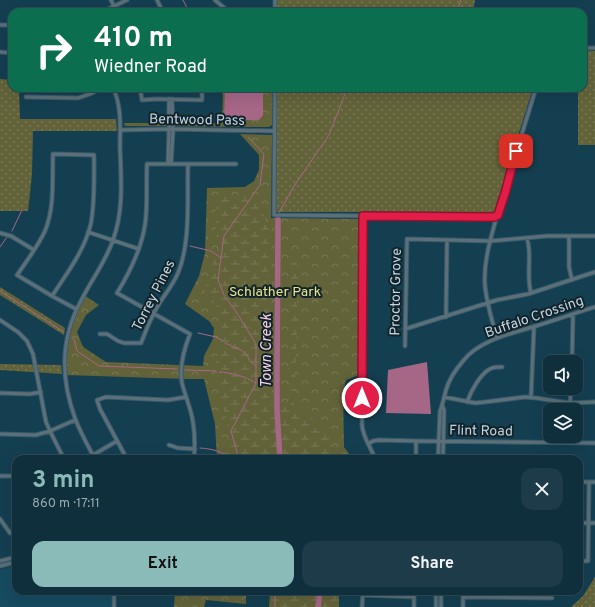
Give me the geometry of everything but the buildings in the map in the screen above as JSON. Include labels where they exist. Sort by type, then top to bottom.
[{"type":"street","points":[[111,0],[114,6]]},
{"type":"street","points":[[110,8],[127,0]]},
{"type":"street","points":[[217,0],[225,8]]},
{"type":"street","points":[[26,97],[78,98],[92,92]]},
{"type":"street","points":[[115,92],[119,106],[120,130],[120,216],[106,257],[72,318],[67,337],[65,375],[75,420],[93,454],[117,441]]},
{"type":"street","points":[[141,92],[142,100],[202,100],[202,92]]},
{"type":"street","points":[[275,92],[274,215],[486,217],[494,217],[498,215]]},
{"type":"street","points":[[497,338],[487,304],[485,285],[486,266],[498,215],[535,92]]},
{"type":"street","points":[[170,164],[171,99]]},
{"type":"street","name":"Bentwood Pass","points":[[120,130],[171,129],[274,131]]},
{"type":"street","points":[[52,296],[79,254],[86,240],[91,224],[93,210],[94,155],[53,154],[52,204],[49,218],[45,231],[17,275],[52,296],[76,309]]},
{"type":"street","points":[[194,455],[195,433],[193,420],[182,382],[181,364],[184,348],[190,334],[117,293],[127,277],[139,249],[145,225],[147,164],[236,164]]},
{"type":"street","name":"Torrey Pines","points":[[100,334],[107,334],[124,343],[141,343],[154,314],[178,273],[183,260],[186,243],[188,164]]},
{"type":"street","points":[[363,216],[362,425],[363,434],[373,455]]},
{"type":"street","points":[[88,232],[139,249]]},
{"type":"street","points":[[0,233],[11,236],[34,250]]},
{"type":"street","points":[[446,317],[447,240],[491,240],[547,236],[595,236]]},
{"type":"street","points":[[569,236],[569,267],[572,280]]},
{"type":"street","points":[[527,238],[529,250],[528,279],[532,293]]},
{"type":"street","name":"Proctor Grove","points":[[405,346],[407,239],[447,240]]},
{"type":"street","points":[[405,329],[487,304],[532,293],[595,272]]},
{"type":"street","name":"Buffalo Crossing","points":[[438,455],[440,410],[446,389],[452,377],[464,360],[474,350],[497,338],[595,307]]},
{"type":"street","points":[[572,355],[573,314]]},
{"type":"street","points":[[0,320],[18,332],[27,341],[34,354],[46,422],[62,455]]},
{"type":"street","points":[[531,397],[534,327]]},
{"type":"street","points":[[467,402],[476,384],[483,375],[491,368],[502,367]]},
{"type":"street","points":[[0,393],[30,394],[41,392]]},
{"type":"street","points":[[570,403],[571,395]]},
{"type":"street","points":[[125,455],[100,409],[98,400],[106,397],[168,400],[186,397]]},
{"type":"street","points":[[444,397],[467,402],[485,402],[531,397],[570,403],[595,402]]},
{"type":"street","name":"Buffalo Crossing","points":[[442,406],[444,410],[443,455]]},
{"type":"street","points":[[0,434],[36,436],[50,432],[75,420]]},
{"type":"street","name":"Flint Road","points":[[368,444],[378,440],[595,443]]},
{"type":"street","points":[[416,441],[416,455]]},
{"type":"street","points":[[169,445],[178,448],[194,449]]},
{"type":"street","points":[[0,476],[12,476]]},
{"type":"street","points":[[583,482],[595,482]]},
{"type":"street","points":[[583,561],[588,561],[589,482]]},
{"type":"street","points":[[0,519],[10,532],[12,531]]},
{"type":"street","points":[[583,523],[595,523]]},
{"type":"street","points":[[0,561],[12,558]]},
{"type":"street","points":[[0,566],[12,563]]},
{"type":"street","points":[[114,595],[114,607]]},
{"type":"street","points":[[436,595],[436,607]]},
{"type":"street","points":[[441,595],[441,607]]},
{"type":"street","points":[[362,607],[363,596],[414,597],[414,607]]},
{"type":"street","points":[[463,607],[464,597],[552,598]]},
{"type":"shaded area","points":[[225,92],[263,92],[263,115],[259,120],[224,120]]},
{"type":"shaded area","points":[[427,362],[431,414],[386,413],[388,370]]},
{"type":"shaded area","points":[[12,566],[12,595],[112,595],[111,607],[0,607],[0,570]]},
{"type":"green space","points":[[276,0],[475,0],[474,8],[276,8]]},
{"type":"green space","points":[[587,51],[595,51],[595,145],[578,145],[578,92],[587,92]]},
{"type":"green space","points":[[0,79],[8,80],[8,92],[19,92],[20,119],[116,119],[117,131],[33,131],[32,174],[28,211],[0,211]]},
{"type":"green space","points":[[223,92],[273,92],[272,125],[269,127],[125,126],[124,123],[222,123]]},
{"type":"green space","points":[[276,92],[532,92],[494,212],[276,212]]},
{"type":"green space","name":"Schlather Park","points":[[240,134],[272,135],[271,218],[358,219],[359,375],[346,380],[343,392],[344,447],[350,455],[217,455],[215,424],[204,379],[65,375],[67,337],[84,295],[99,305],[86,315],[77,332],[83,347],[106,362],[203,366],[204,356],[213,339],[214,328],[209,321],[185,304],[199,276],[205,253],[207,188],[245,187],[254,181],[259,170],[259,155]]},
{"type":"green space","points":[[249,195],[261,208],[269,231],[267,294],[269,404],[288,405],[290,262],[294,261],[298,265],[298,282],[296,291],[299,296],[297,300],[294,406],[319,422],[332,443],[334,451],[332,455],[227,455],[228,427],[215,366],[223,333],[216,303],[205,292],[209,273],[218,248],[216,228],[216,197]]},
{"type":"green space","points":[[0,287],[65,328],[64,335],[0,295]]},
{"type":"green space","points":[[0,364],[61,365],[62,374],[0,370]]},
{"type":"green space","points":[[595,577],[595,607],[571,607],[583,596]]},
{"type":"green space","points":[[175,595],[246,595],[246,604],[206,600],[204,607],[174,607]]},
{"type":"green space","points":[[270,595],[339,595],[339,607],[269,607]]},
{"type":"waterway","points":[[183,0],[187,8]]},
{"type":"waterway","name":"Town Creek","points":[[458,8],[461,0]]},
{"type":"waterway","name":"Town Creek","points":[[279,213],[294,186],[329,135],[347,92]]},
{"type":"waterway","points":[[224,295],[218,280],[224,236],[260,185],[264,154],[248,137]]},
{"type":"waterway","points":[[12,231],[22,210]]},
{"type":"waterway","name":"Town Creek","points":[[278,219],[277,410],[280,455]]},
{"type":"waterway","points":[[0,247],[7,237]]},
{"type":"waterway","points":[[190,246],[211,251],[221,258]]},
{"type":"waterway","points":[[0,291],[64,332]]},
{"type":"waterway","points":[[226,298],[256,344],[256,383],[231,431],[238,455]]},
{"type":"waterway","points":[[198,333],[216,337],[223,341]]},
{"type":"waterway","points":[[74,339],[77,351],[99,366],[177,369]]},
{"type":"waterway","points":[[225,343],[241,350],[256,366]]},
{"type":"waterway","points":[[185,370],[216,371]]},
{"type":"waterway","points":[[219,372],[238,375],[256,383]]},
{"type":"waterway","points":[[200,448],[217,451],[226,455]]},
{"type":"waterway","points":[[275,595],[275,607]]},
{"type":"waterway","name":"Town Creek","points":[[318,607],[320,595]]},
{"type":"route","points":[[362,398],[363,216],[494,217],[498,215],[516,151]]}]
